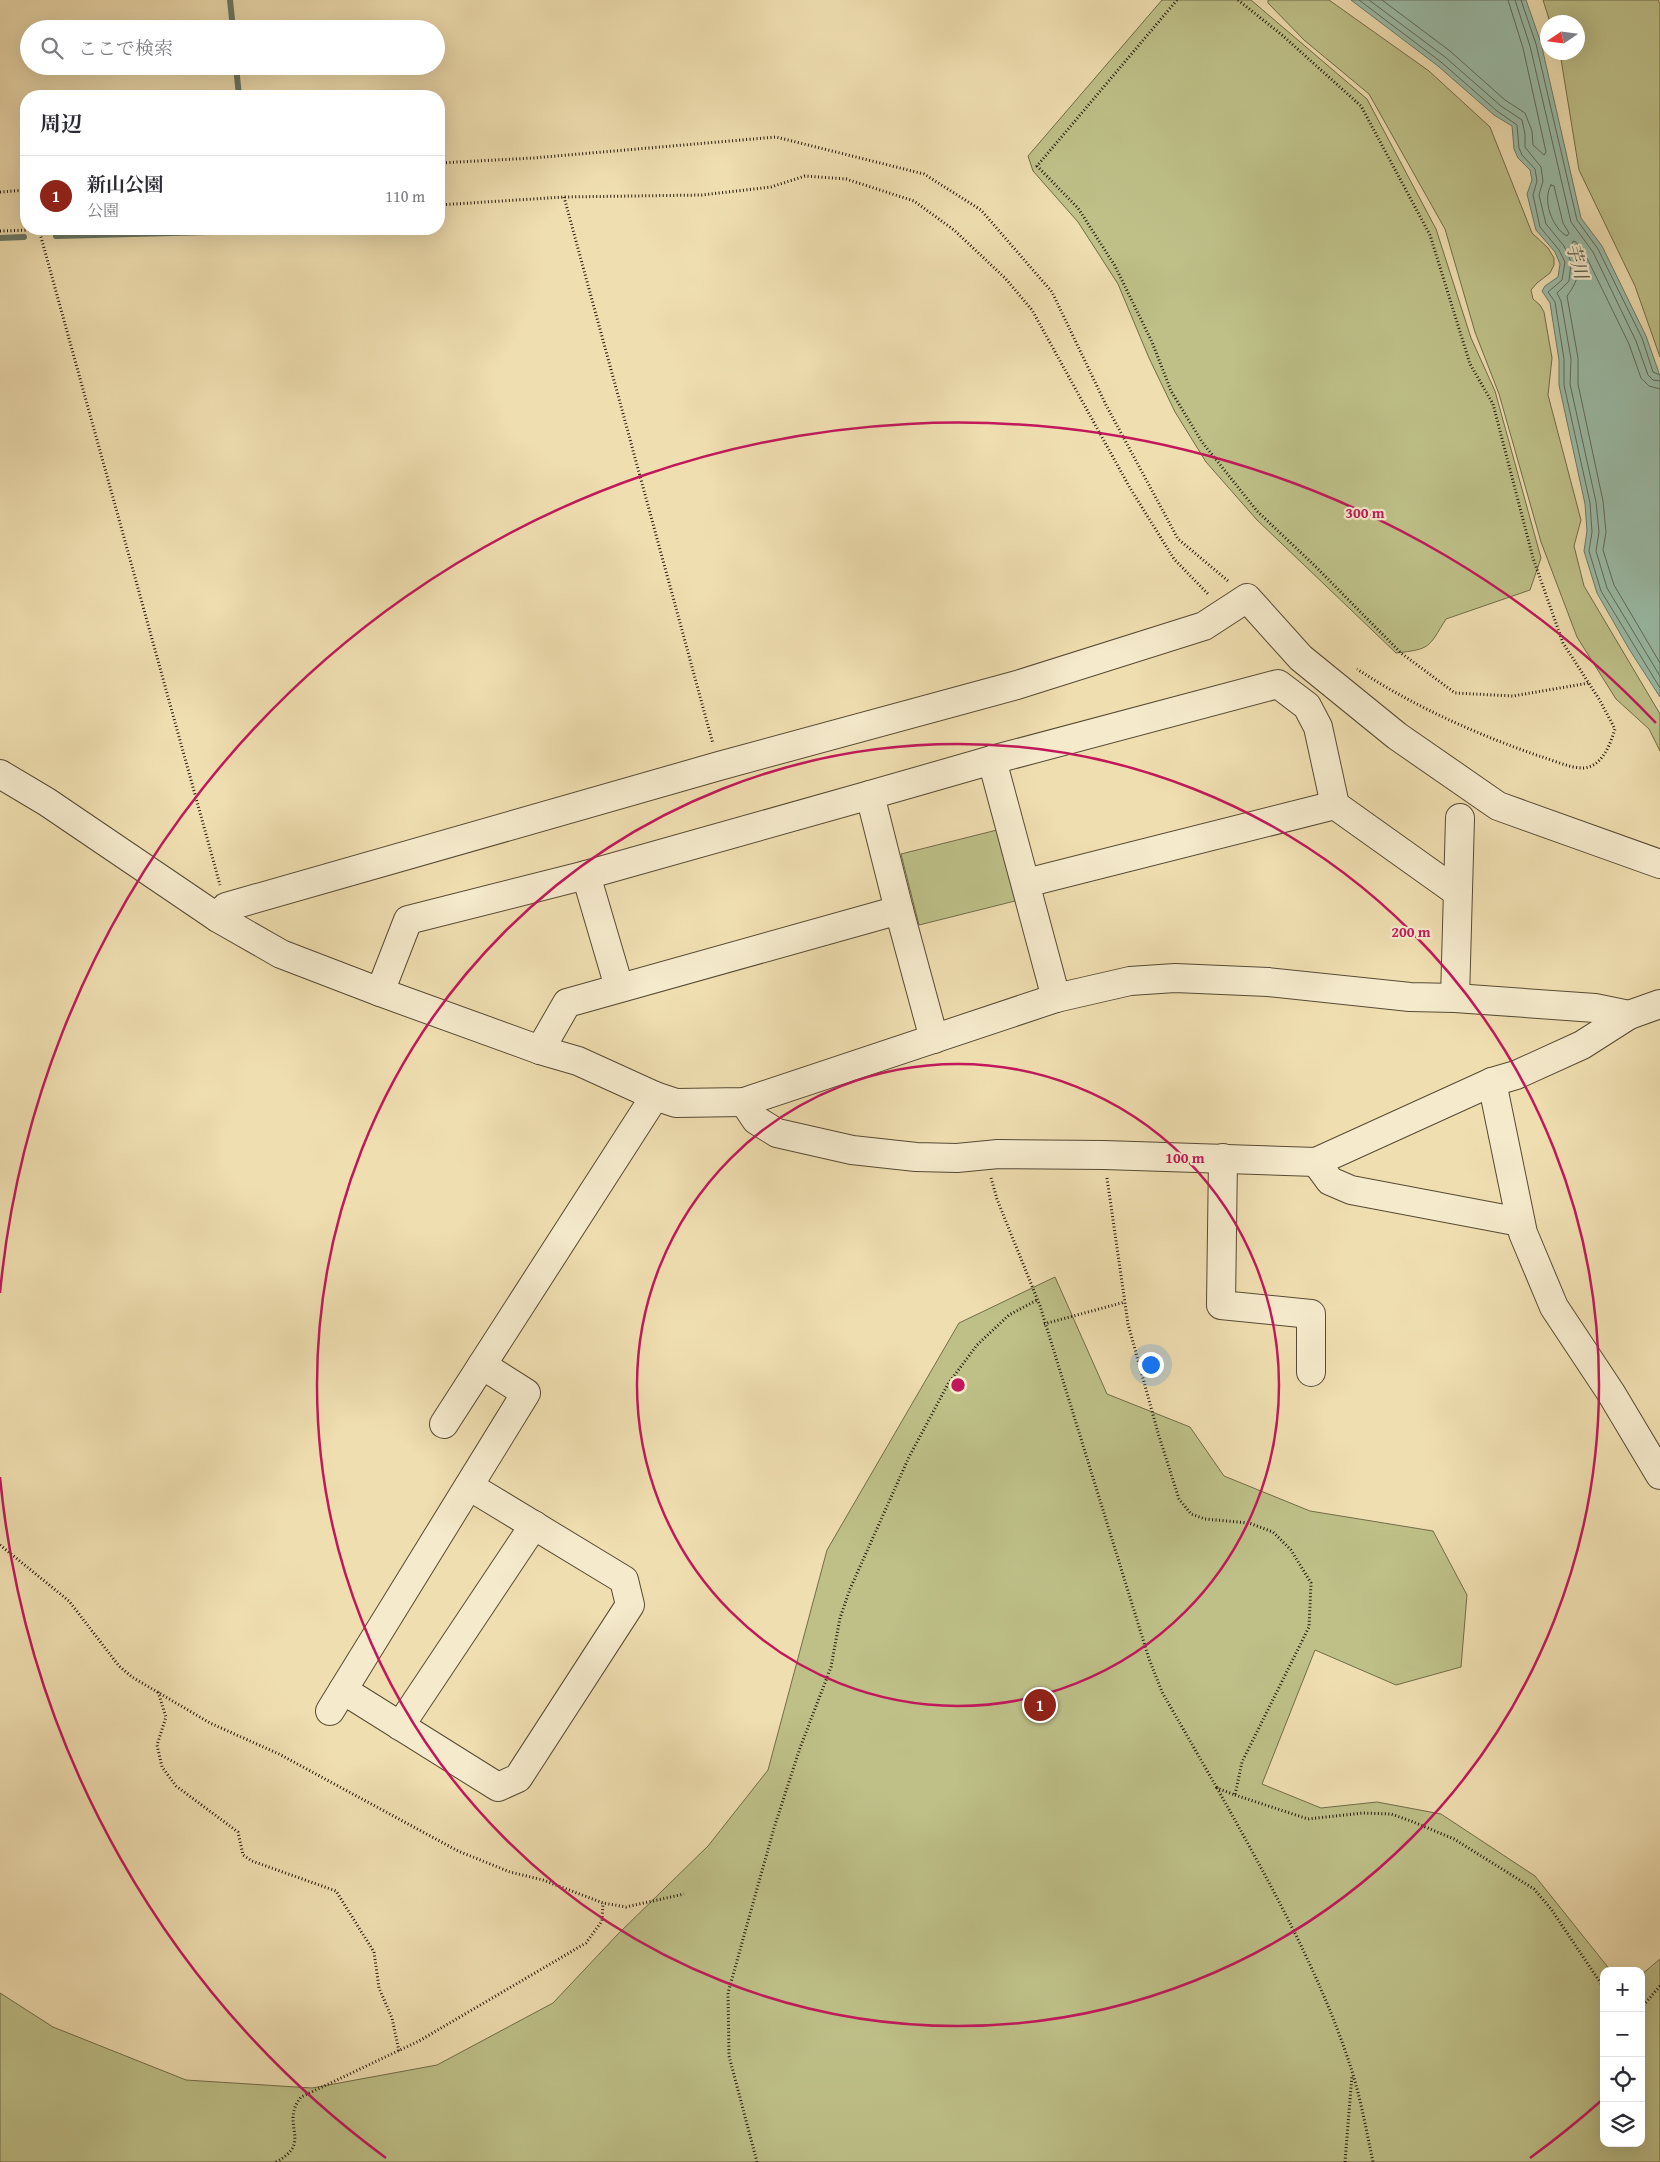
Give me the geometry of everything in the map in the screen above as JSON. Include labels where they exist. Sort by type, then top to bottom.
[{"type":"street","points":[[222,913],[719,766],[1018,685],[1204,626],[1247,598],[1309,664],[1397,736],[1498,806],[1660,864]]},
{"type":"street","points":[[380,992],[408,920],[586,875],[992,760],[1278,684],[1307,706],[1318,727],[1335,805],[1457,892]]},
{"type":"street","points":[[992,760],[1056,998]]},
{"type":"street","points":[[0,774],[222,913],[281,954],[540,1050],[578,1061],[655,1096],[676,1103],[744,1102],[1056,998],[1130,981],[1175,978],[1268,982],[1410,997],[1455,998],[1595,1008],[1629,1015]]},
{"type":"street","points":[[870,795],[898,910],[934,1039]]},
{"type":"street","points":[[1026,883],[1335,805]]},
{"type":"street","points":[[1455,998],[1460,818]]},
{"type":"street","points":[[586,875],[618,987]]},
{"type":"street","points":[[540,1050],[567,1003],[618,987],[898,910]]},
{"type":"street","points":[[744,1102],[756,1120],[777,1133],[852,1150],[916,1157],[1104,1155],[1316,1162],[1492,1082],[1516,1075],[1582,1045],[1629,1015],[1660,1004]]},
{"type":"street","points":[[1492,1082],[1522,1233],[1554,1307],[1611,1393],[1660,1475]]},
{"type":"street","points":[[444,1424],[655,1096]]},
{"type":"street","points":[[1223,1158],[1221,1305],[1311,1314],[1311,1372]]},
{"type":"street","points":[[1316,1162],[1330,1181],[1351,1190],[1520,1222]]},
{"type":"street","points":[[469,1486],[624,1580],[630,1605],[518,1778],[498,1787],[400,1726],[336,1700],[526,1393],[482,1365]]},
{"type":"street","points":[[400,1726],[534,1525]]},
{"type":"path","points":[[1177,0],[1038,166],[1078,208],[1115,266],[1152,342],[1171,391],[1198,435],[1257,511],[1314,565],[1401,653],[1455,693],[1513,696],[1589,683]]},
{"type":"path","points":[[1238,0],[1282,35],[1361,106],[1430,235],[1470,364],[1493,404],[1532,558],[1564,643],[1615,729],[1610,744],[1598,763],[1584,768],[1565,764],[1503,744],[1419,706],[1352,666]]},
{"type":"path","points":[[445,163],[533,158],[776,137],[924,174],[981,210],[1052,292],[1106,405],[1178,539],[1247,598]]},
{"type":"path","points":[[445,205],[564,197],[702,195],[771,187],[805,176],[846,180],[914,201],[954,230],[1005,278],[1032,310],[1130,488],[1174,559],[1212,598],[1247,598]]},
{"type":"path","points":[[0,192],[20,190]]},
{"type":"path","points":[[564,197],[719,766]]},
{"type":"path","points":[[0,231],[20,230]]},
{"type":"path","points":[[40,235],[222,913]]},
{"type":"path","points":[[989,1155],[991,1179],[996,1199],[1037,1300],[1149,1658],[1162,1692],[1217,1788],[1286,1916],[1320,1987],[1352,2072],[1373,2162]]},
{"type":"path","points":[[1104,1155],[1131,1334],[1179,1499],[1191,1514],[1205,1519],[1249,1524],[1273,1532],[1291,1550],[1311,1583],[1309,1627],[1242,1762],[1235,1796]]},
{"type":"path","points":[[758,2162],[730,2056],[728,1994],[774,1828],[800,1748],[831,1667],[840,1618],[850,1589],[909,1457],[948,1384],[977,1345],[1009,1315],[1037,1300]]},
{"type":"path","points":[[1044,1324],[1125,1302]]},
{"type":"path","points":[[0,1545],[69,1601],[119,1666],[132,1677],[210,1723],[279,1754],[458,1851],[510,1872],[543,1880],[603,1903],[626,1907],[684,1894]]},
{"type":"path","points":[[158,1692],[166,1717],[157,1745],[162,1767],[176,1786],[238,1832],[243,1855],[252,1861],[336,1891],[374,1952],[379,1988],[392,2018],[399,2051]]},
{"type":"path","points":[[1217,1788],[1235,1796],[1308,1819],[1363,1813],[1391,1814],[1412,1820],[1454,1839],[1534,1889],[1551,1909],[1600,1982]]},
{"type":"path","points":[[276,2162],[289,2155],[296,2144],[292,2122],[295,2104],[301,2097],[419,2041],[586,1943],[602,1921],[603,1903]]},
{"type":"path","points":[[1645,2003],[1660,1986]]},
{"type":"path","points":[[1345,2162],[1352,2072]]},
{"type":"green space","points":[[1162,0],[1251,0],[1367,99],[1436,229],[1471,338],[1495,391],[1541,558],[1530,590],[1446,619],[1436,636],[1422,648],[1396,653],[1257,520],[1206,462],[1175,412],[1149,358],[1118,284],[1078,222],[1033,171],[1028,156]]},
{"type":"green space","points":[[1268,0],[1329,0],[1429,71],[1490,127],[1532,233],[1548,248],[1554,258],[1554,265],[1550,273],[1531,290],[1533,299],[1544,312],[1552,358],[1548,395],[1581,520],[1574,546],[1584,586],[1660,714],[1660,751],[1649,729],[1616,699],[1577,637],[1541,542],[1499,394],[1475,332],[1445,229],[1369,94],[1304,40],[1268,3]]},
{"type":"green space","points":[[1543,0],[1658,0],[1660,4],[1660,357],[1635,286],[1579,170],[1561,60],[1585,60],[1585,15],[1548,15]]},
{"type":"green space","points":[[1001,829],[1019,900],[919,925],[901,854]]},
{"type":"green space","points":[[1055,1277],[1107,1394],[1190,1427],[1224,1476],[1310,1511],[1433,1531],[1467,1595],[1461,1667],[1396,1685],[1315,1650],[1262,1784],[1321,1808],[1377,1802],[1441,1814],[1535,1876],[1608,1967],[1600,1967],[1600,2147],[1645,2147],[1645,1972],[1660,1959],[1660,2162],[0,2162],[0,1993],[53,2027],[186,2080],[312,2088],[437,2065],[553,2003],[618,1934],[708,1846],[768,1770],[827,1550],[959,1323]]},
{"type":"water","name":"芋川","points":[[1351,0],[1526,0],[1540,40],[1540,60],[1545,60],[1581,218],[1602,246],[1646,336],[1660,376],[1660,697],[1629,649],[1597,593],[1584,551],[1587,531],[1585,504],[1559,385],[1559,360],[1550,303],[1542,291],[1545,286],[1558,277],[1560,264],[1555,252],[1536,230],[1527,194],[1532,180],[1530,170],[1518,158],[1514,149],[1512,126],[1494,115],[1438,66]]},
{"type":"waterway","points":[[230,0],[232,20]]},
{"type":"waterway","points":[[237,75],[238,90]]},
{"type":"waterway","points":[[56,236],[95,235]]},
{"type":"waterway","points":[[0,238],[24,237]]},
{"type":"place","name":"新山公園","points":[[1040,1705]]}]
